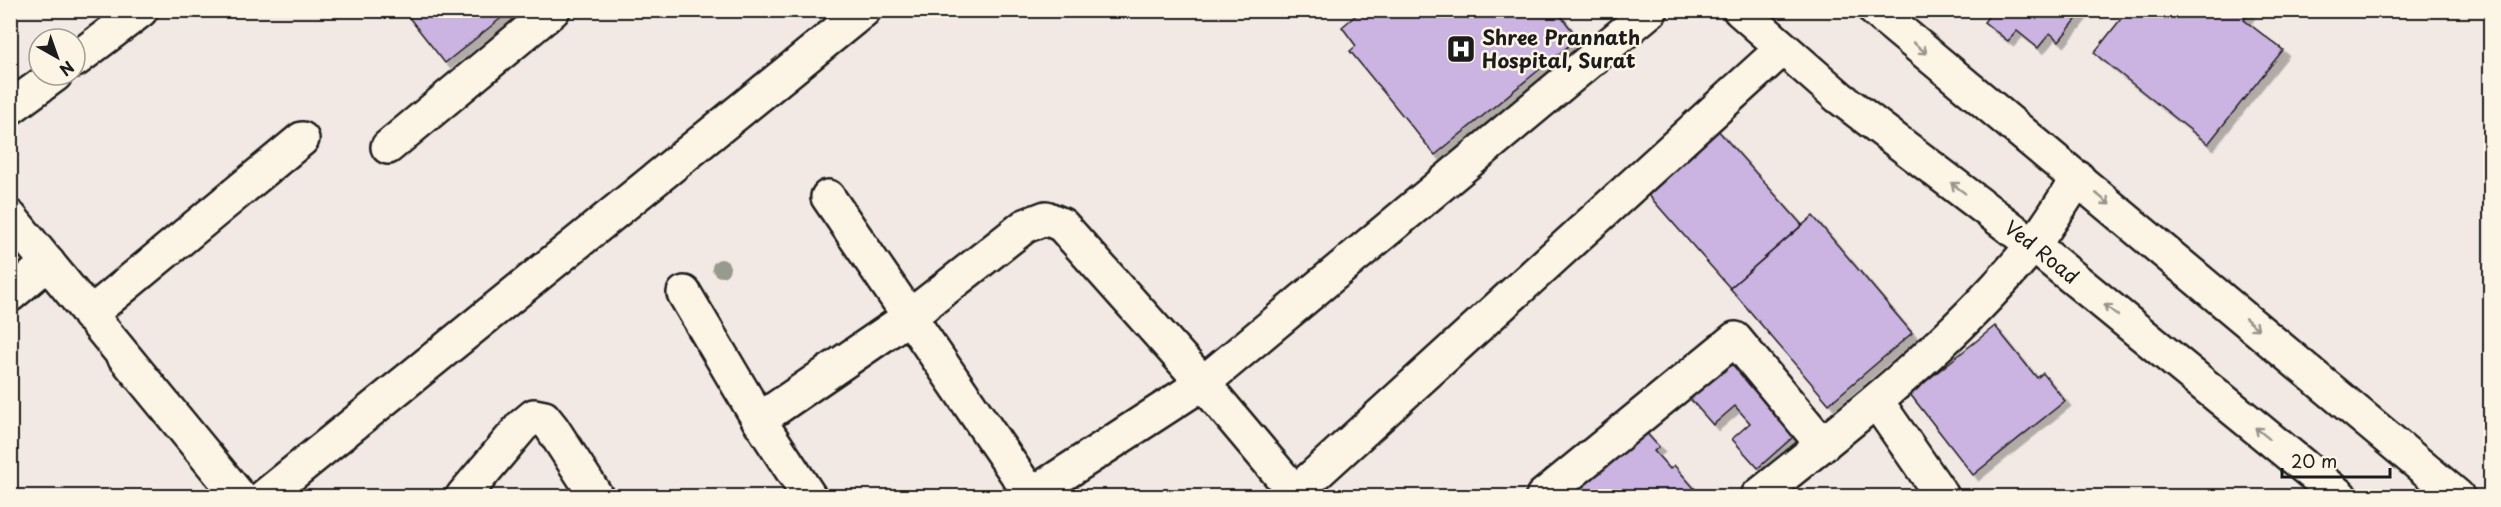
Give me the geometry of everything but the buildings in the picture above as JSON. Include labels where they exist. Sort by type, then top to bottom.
[{"type":"street","points":[[87,51],[141,10]]},
{"type":"street","points":[[388,147],[554,10]]},
{"type":"street","points":[[265,496],[864,10]]},
{"type":"street","points":[[828,197],[1031,496],[1203,383],[1651,10]]},
{"type":"street","name":"Ved Road","points":[[1740,10],[1839,97],[2033,245],[2340,496]]},
{"type":"street","points":[[1881,12],[2457,496]]},
{"type":"street","points":[[759,420],[909,317],[1025,226],[1046,218],[1062,225],[1203,383],[1297,495],[1782,49]]},
{"type":"street","points":[[10,108],[39,87]]},
{"type":"street","points":[[89,315],[302,139]]},
{"type":"street","points":[[1758,496],[1877,402],[1964,322],[2033,245],[2078,178]]},
{"type":"street","points":[[10,217],[239,496]]},
{"type":"street","points":[[10,295],[48,263]]},
{"type":"street","points":[[684,293],[759,420],[809,496]]},
{"type":"street","points":[[1543,496],[1735,339],[1823,445]]},
{"type":"street","points":[[1877,402],[1942,496]]},
{"type":"street","points":[[463,496],[522,426],[534,416],[544,418],[552,428],[596,496]]},
{"type":"place","name":"Shree Prannath Hospital, Surat","points":[[1461,49]]}]
